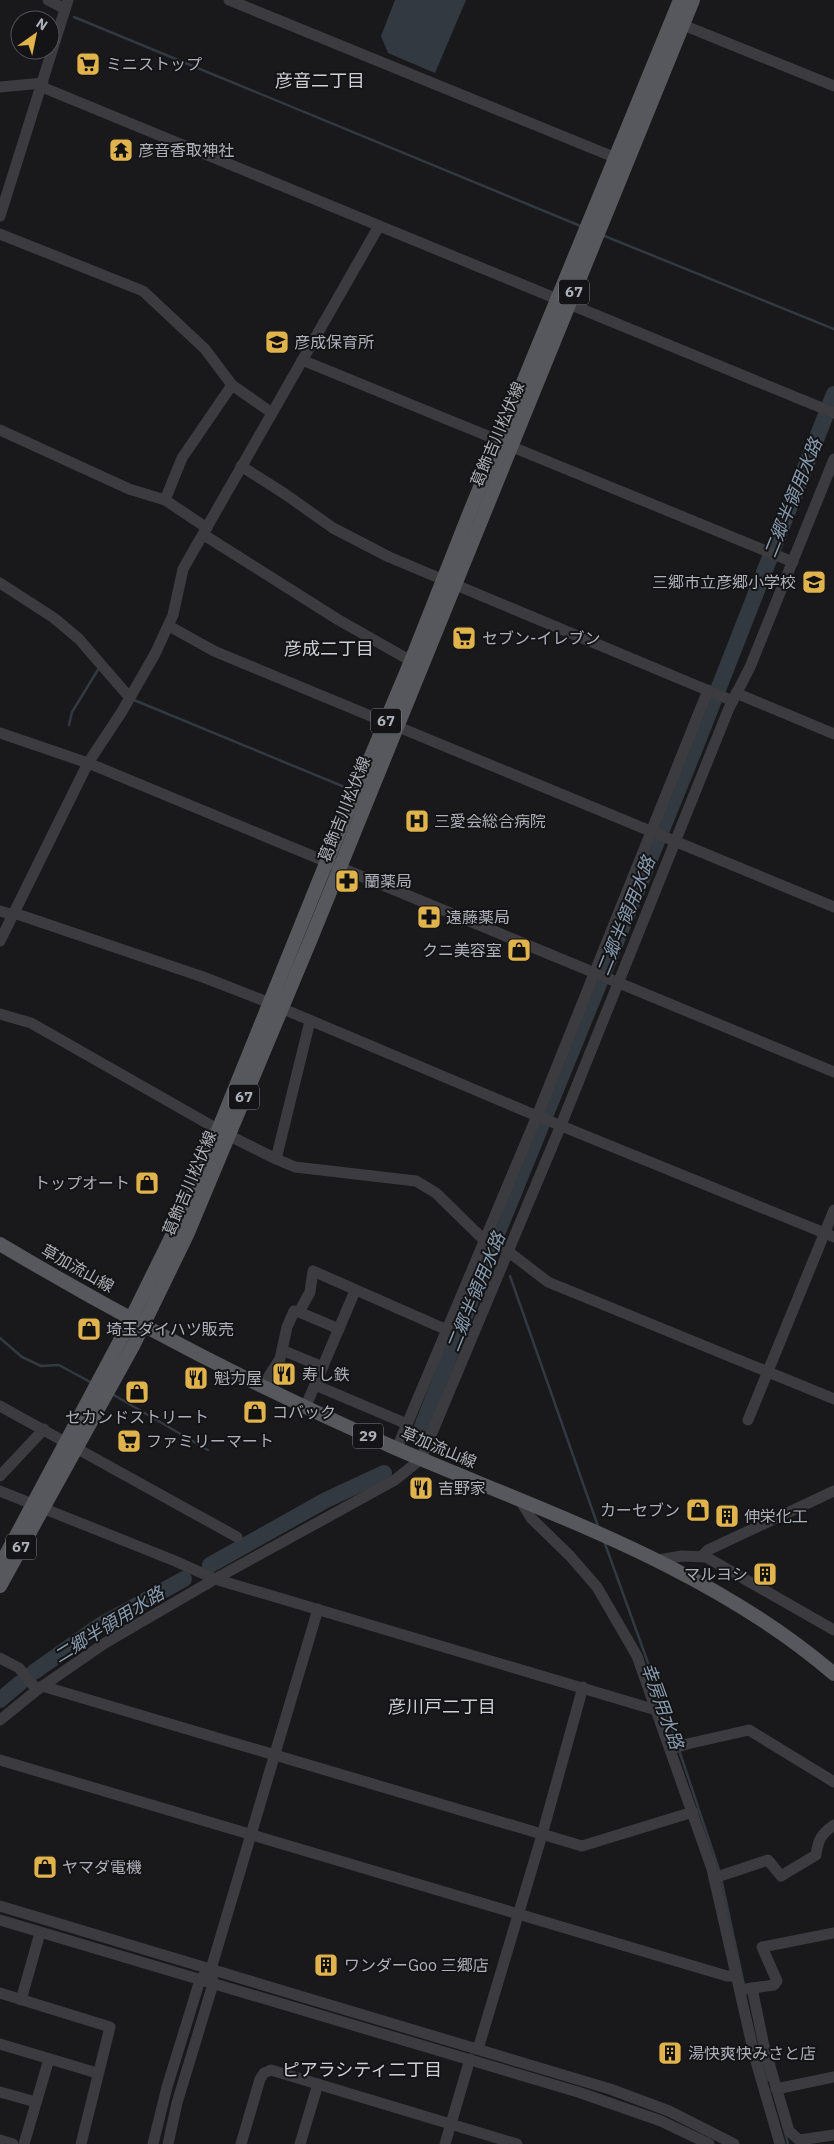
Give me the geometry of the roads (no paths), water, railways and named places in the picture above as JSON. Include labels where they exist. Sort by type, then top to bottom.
[{"type":"main road","name":"葛飾吉川松伏線","points":[[563,301],[616,158],[680,0]]},
{"type":"main road","name":"葛飾吉川松伏線","points":[[0,1586],[38,1506],[138,1321],[191,1197],[224,1132],[563,301],[693,0]]},
{"type":"main road","name":"葛飾吉川松伏線","points":[[391,724],[411,661],[448,582]]},
{"type":"main road","name":"草加流山線","points":[[0,1244],[52,1275],[305,1408],[602,1535],[706,1584],[784,1635],[834,1674]]},
{"type":"main road","name":"葛飾吉川松伏線","points":[[0,1566],[38,1506]]},
{"type":"street","points":[[0,216],[67,5],[48,0]]},
{"type":"street","points":[[229,0],[616,158]]},
{"type":"street","points":[[683,25],[834,86]]},
{"type":"street","points":[[0,87],[42,85],[830,411]]},
{"type":"street","points":[[0,941],[88,764],[130,698],[169,626],[176,604],[183,569],[379,226]]},
{"type":"street","points":[[0,234],[142,291],[206,349],[232,385],[272,413]]},
{"type":"street","points":[[302,360],[792,562]]},
{"type":"street","points":[[165,500],[182,458],[232,385]]},
{"type":"street","points":[[0,430],[129,489],[165,500],[205,532],[337,618],[411,661]]},
{"type":"street","points":[[397,1448],[485,1241],[543,1118],[595,972],[657,834],[723,695],[750,667],[834,459]]},
{"type":"street","points":[[241,466],[333,528],[389,557],[723,695],[834,734]]},
{"type":"street","points":[[0,583],[54,618],[79,639],[130,698]]},
{"type":"street","points":[[169,626],[214,651],[834,907]]},
{"type":"street","points":[[0,1720],[40,1688],[105,1642],[395,1480],[421,1459],[504,1249],[561,1125],[613,979],[676,842],[723,695]]},
{"type":"street","points":[[0,733],[88,764],[613,979],[625,986],[834,1072]]},
{"type":"street","points":[[0,910],[196,975],[276,1006],[829,1235]]},
{"type":"street","points":[[0,1014],[31,1023],[224,1132],[295,1167],[416,1181],[436,1193],[485,1241],[504,1249],[548,1282],[834,1399]]},
{"type":"street","points":[[276,1159],[310,1021]]},
{"type":"street","points":[[748,1420],[767,1372],[829,1235],[834,1210]]},
{"type":"street","points":[[299,1312],[310,1292],[313,1271],[447,1330]]},
{"type":"street","points":[[305,1408],[355,1291]]},
{"type":"street","points":[[264,1388],[280,1359],[287,1327],[294,1312],[299,1312],[339,1329]]},
{"type":"street","points":[[282,1350],[323,1367]]},
{"type":"street","points":[[315,1385],[407,1424]]},
{"type":"street","points":[[0,1406],[237,1537]]},
{"type":"street","points":[[0,1476],[44,1429]]},
{"type":"street","points":[[0,1491],[215,1579],[656,1710]]},
{"type":"street","points":[[702,1556],[708,1550],[834,1491]]},
{"type":"street","points":[[520,1500],[530,1518],[570,1556],[597,1587],[634,1650],[656,1710],[676,1748],[693,1812],[718,1877],[739,1990],[755,2058],[780,2144]]},
{"type":"street","points":[[658,1560],[682,1556],[706,1557],[834,1630]]},
{"type":"street","points":[[168,2144],[177,2103],[213,1984],[211,1969],[318,1609]]},
{"type":"street","points":[[0,1658],[18,1668],[40,1688],[582,1846],[693,1812]]},
{"type":"street","points":[[478,2049],[542,1835],[583,1687]]},
{"type":"street","points":[[676,1748],[749,1730],[834,1782]]},
{"type":"street","points":[[0,1760],[727,1976],[736,1976]]},
{"type":"street","points":[[718,1877],[768,1860],[781,1876],[816,1856],[818,1841],[822,1833],[834,1825]]},
{"type":"street","points":[[0,1906],[610,2089],[642,2100],[692,2122],[734,2144]]},
{"type":"street","points":[[0,1920],[470,2059],[624,2107],[687,2139],[708,2144]]},
{"type":"street","points":[[21,2000],[40,1933]]},
{"type":"street","points":[[739,1990],[774,1985],[776,1981],[762,1947],[834,1933]]},
{"type":"street","points":[[154,2144],[167,2087],[200,1980],[211,1969]]},
{"type":"street","points":[[752,1988],[764,2046],[789,2131],[798,2140],[834,2135]]},
{"type":"street","points":[[0,1993],[110,2027],[97,2073],[81,2144]]},
{"type":"street","points":[[0,2044],[97,2073]]},
{"type":"street","points":[[24,2144],[49,2059]]},
{"type":"street","points":[[445,2144],[470,2059]]},
{"type":"street","points":[[241,2144],[264,2072],[271,2070],[517,2144]]},
{"type":"street","points":[[776,2089],[834,2077]]},
{"type":"street","points":[[303,2143],[318,2084]]},
{"type":"street","points":[[0,2092],[36,2102]]},
{"type":"street","points":[[687,2139],[692,2122]]},
{"type":"street","points":[[0,2140],[13,2144]]},
{"type":"waterway","points":[[74,17],[583,227]]},
{"type":"waterway","points":[[602,235],[834,329]]},
{"type":"waterway","name":"二郷半領用水路","points":[[418,1437],[491,1249],[694,751],[834,394]]},
{"type":"waterway","points":[[69,725],[72,712],[99,668]]},
{"type":"waterway","points":[[134,700],[347,788]]},
{"type":"waterway","name":"幸房用水路","points":[[510,1276],[599,1529]]},
{"type":"waterway","points":[[0,1338],[22,1357],[41,1366],[59,1365],[92,1383]]},
{"type":"waterway","points":[[112,1394],[208,1450]]},
{"type":"waterway","name":"二郷半領用水路","points":[[210,1565],[326,1500],[384,1473]]},
{"type":"waterway","name":"幸房用水路","points":[[604,1541],[677,1743]]},
{"type":"waterway","name":"二郷半領用水路","points":[[34,1672],[99,1626],[184,1579]]},
{"type":"waterway","name":"二郷半領用水路","points":[[0,1700],[20,1683]]},
{"type":"waterway","name":"幸房用水路","points":[[679,1750],[720,1873]]},
{"type":"waterway","name":"幸房用水路","points":[[721,1878],[744,1985]]},
{"type":"waterway","name":"幸房用水路","points":[[759,2049],[768,2080]]},
{"type":"waterway","name":"幸房用水路","points":[[785,2133],[788,2144]]},
{"type":"place","name":"ミニストップ","points":[[88,64]]},
{"type":"place","name":"彦音香取神社","points":[[121,150]]},
{"type":"place","name":"彦成保育所","points":[[277,342]]},
{"type":"place","name":"三郷市立彦郷小学校","points":[[814,582]]},
{"type":"place","name":"セブン-イレブン","points":[[464,638]]},
{"type":"place","name":"三愛会総合病院","points":[[417,821]]},
{"type":"place","name":"蘭薬局","points":[[347,881]]},
{"type":"place","name":"遠藤薬局","points":[[429,917]]},
{"type":"place","name":"クニ美容室","points":[[519,950]]},
{"type":"place","name":"トップオート","points":[[147,1183]]},
{"type":"place","name":"埼玉ダイハツ販売","points":[[89,1329]]},
{"type":"place","name":"寿し鉄","points":[[284,1374]]},
{"type":"place","name":"魁力屋","points":[[196,1378]]},
{"type":"place","name":"セカンドストリート","points":[[137,1392]]},
{"type":"place","name":"コバック","points":[[255,1412]]},
{"type":"place","name":"ファミリーマート","points":[[129,1441]]},
{"type":"place","name":"吉野家","points":[[421,1488]]},
{"type":"place","name":"カーセブン","points":[[698,1510]]},
{"type":"place","name":"伸栄化工","points":[[727,1516]]},
{"type":"place","name":"マルヨシ","points":[[765,1574]]},
{"type":"place","name":"ヤマダ電機","points":[[45,1867]]},
{"type":"place","name":"ワンダーGoo 三郷店","points":[[326,1965]]},
{"type":"place","name":"湯快爽快みさと店","points":[[670,2053]]},
{"type":"district","name":"彦音二丁目","points":[[320,81]]},
{"type":"district","name":"彦成二丁目","points":[[329,649]]},
{"type":"district","name":"彦川戸二丁目","points":[[442,1707]]},
{"type":"district","name":"ピアラシティ二丁目","points":[[362,2070]]}]
